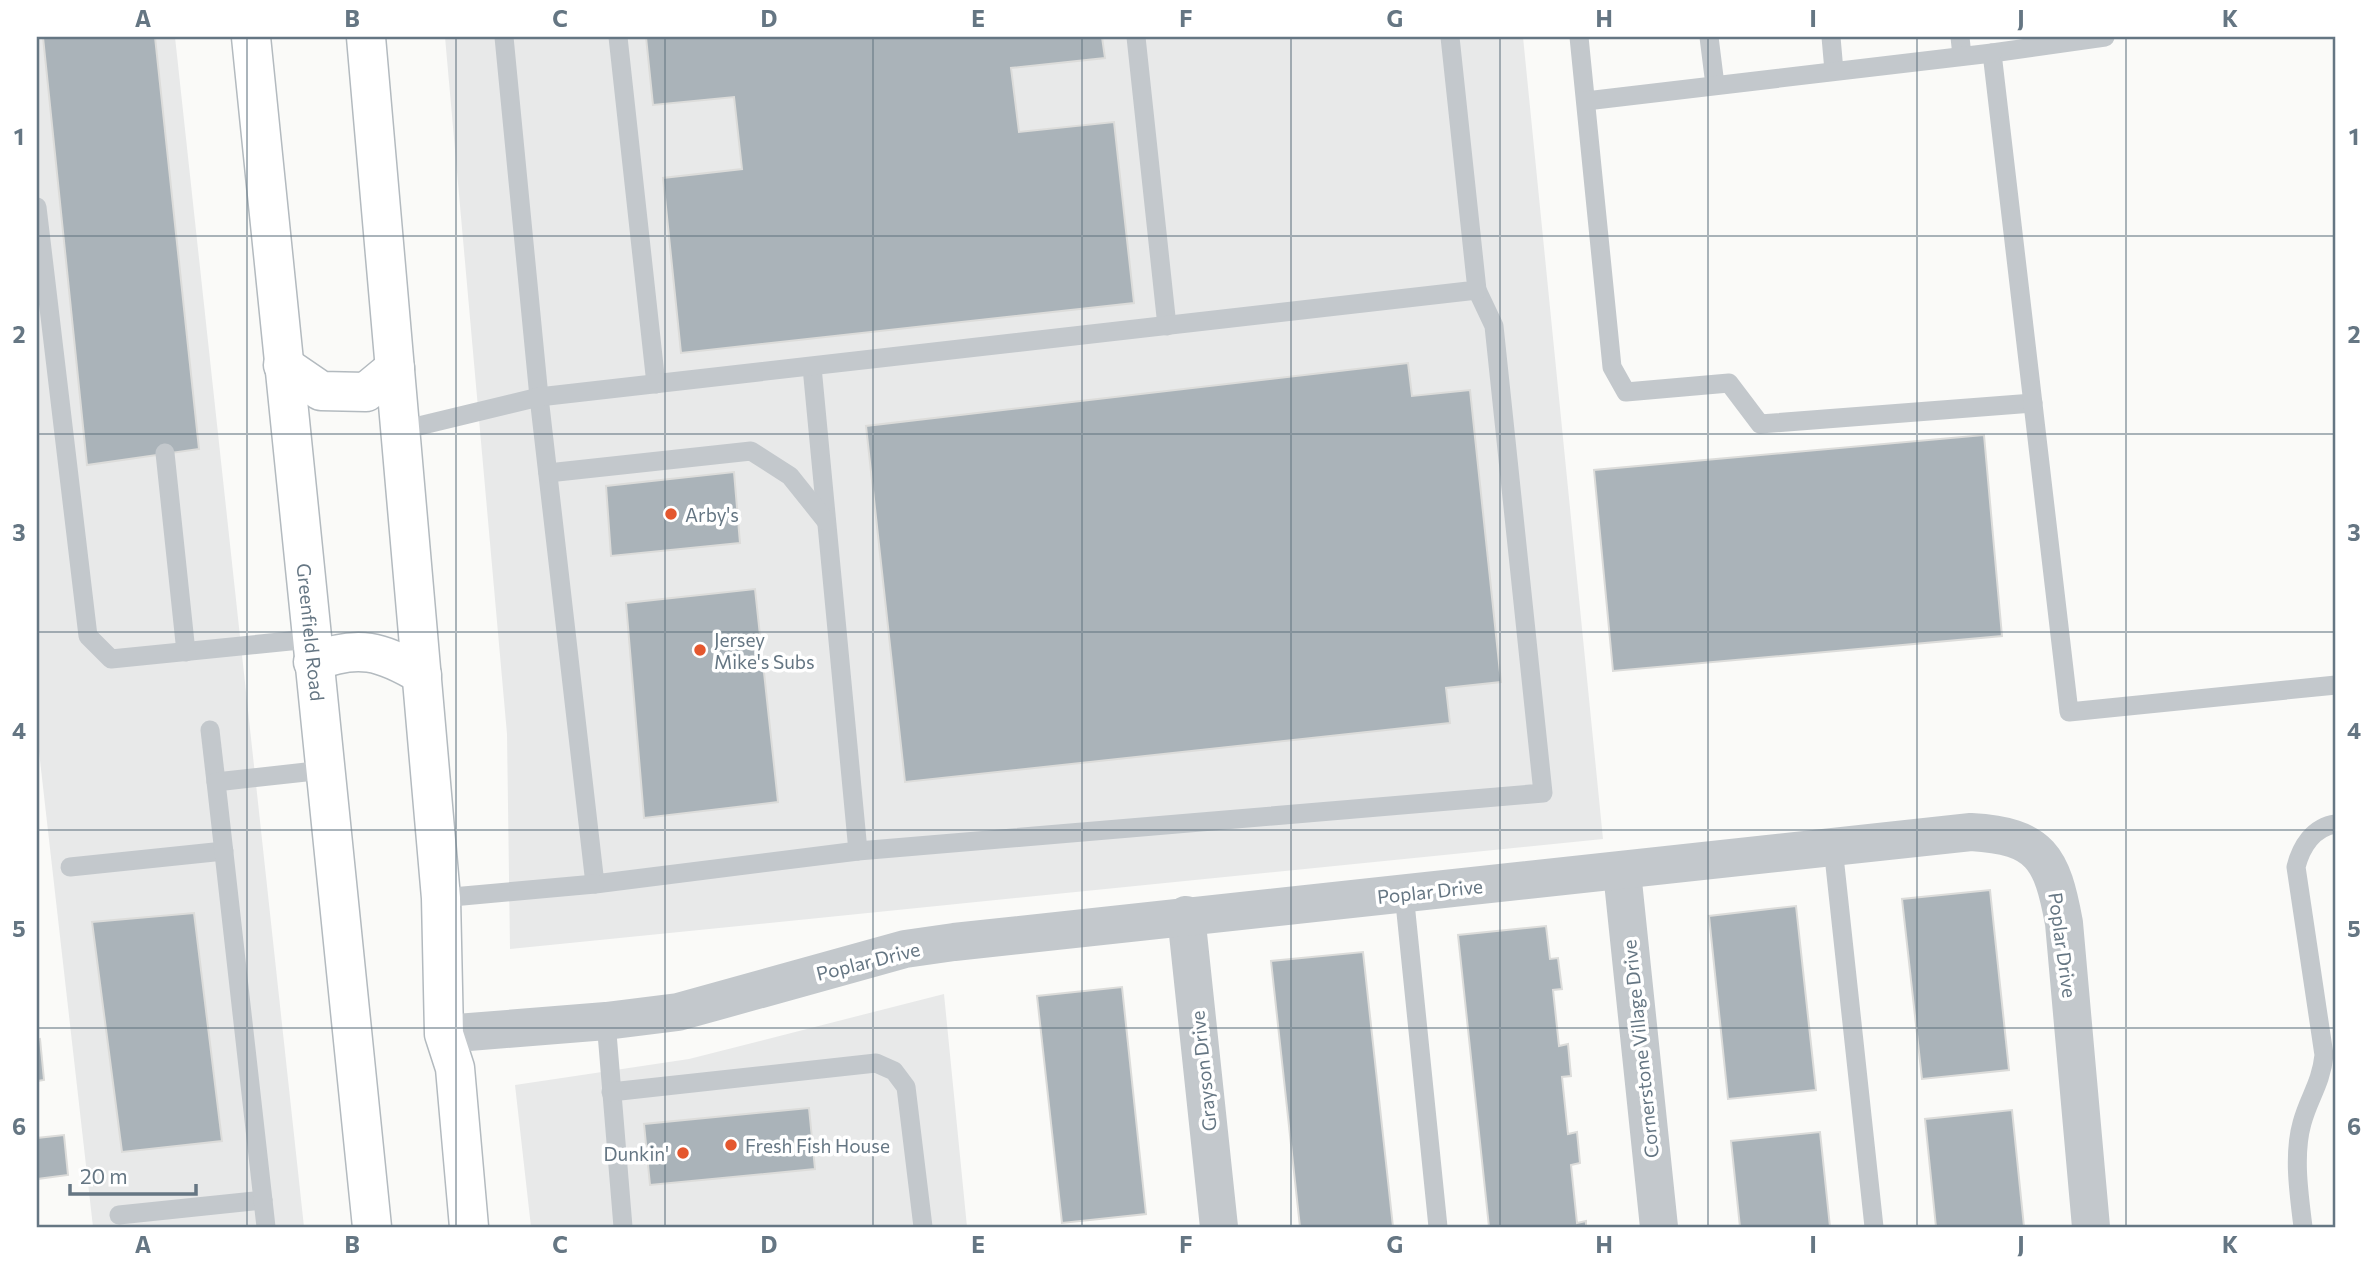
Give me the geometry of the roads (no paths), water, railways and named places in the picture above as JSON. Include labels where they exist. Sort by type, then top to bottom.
[{"type":"main road","name":"Greenfield Road","points":[[251,37],[372,1227]]},
{"type":"main road","points":[[366,37],[395,368],[398,431],[441,898],[444,1034],[455,1068],[469,1227]]},
{"type":"main road","points":[[283,365],[321,391],[366,392],[395,368]]},
{"type":"main road","points":[[312,650],[372,652],[393,658],[422,676]]},
{"type":"street","name":"Poplar Drive","points":[[444,1034],[607,1021],[678,1012],[905,949],[1186,915],[1622,872],[1971,832],[2000,834],[2025,842],[2044,858],[2058,890],[2064,923],[2091,1227]]},
{"type":"street","name":"Cornerstone Village Drive","points":[[1622,872],[1659,1227]]},
{"type":"street","name":"Grayson Drive","points":[[1186,915],[1219,1227]]},
{"type":"lane","points":[[504,37],[539,397],[595,884]]},
{"type":"lane","points":[[618,37],[656,384]]},
{"type":"lane","points":[[1136,37],[1167,326]]},
{"type":"lane","points":[[441,898],[595,884],[858,851],[1543,793],[1494,326],[1477,290],[1450,37]]},
{"type":"lane","points":[[1579,37],[1612,367],[1626,392],[1729,383],[1760,424],[2033,403]]},
{"type":"lane","points":[[1709,37],[1715,85]]},
{"type":"lane","points":[[1831,37],[1834,71]]},
{"type":"lane","points":[[1586,101],[1834,71],[1961,46],[1992,52],[2070,39],[2105,37]]},
{"type":"lane","points":[[1992,52],[2069,712],[2336,685]]},
{"type":"lane","points":[[37,208],[88,636],[111,659],[186,652],[312,650]]},
{"type":"lane","points":[[398,431],[539,397],[1477,290]]},
{"type":"lane","points":[[812,367],[858,851]]},
{"type":"lane","points":[[548,473],[751,451],[790,476],[827,522]]},
{"type":"lane","points":[[166,453],[186,652]]},
{"type":"lane","points":[[210,730],[266,1227]]},
{"type":"lane","points":[[216,782],[324,770]]},
{"type":"lane","points":[[2303,1227],[2297,1152],[2302,1122],[2321,1080],[2324,1055],[2296,867],[2301,849],[2313,835],[2327,825],[2336,824]]},
{"type":"lane","points":[[1833,847],[1874,1227]]},
{"type":"lane","points":[[70,867],[224,850]]},
{"type":"lane","points":[[1404,893],[1438,1227]]},
{"type":"lane","points":[[607,1021],[623,1227]]},
{"type":"lane","points":[[611,1092],[876,1063],[894,1071],[905,1087],[923,1227]]},
{"type":"lane","points":[[119,1215],[263,1200]]},
{"type":"place","name":"Arby's","points":[[671,514]]},
{"type":"place","name":"Jersey Mike's Subs","points":[[700,650]]},
{"type":"place","name":"Fresh Fish House","points":[[731,1145]]},
{"type":"place","name":"Dunkin'","points":[[683,1153]]}]
